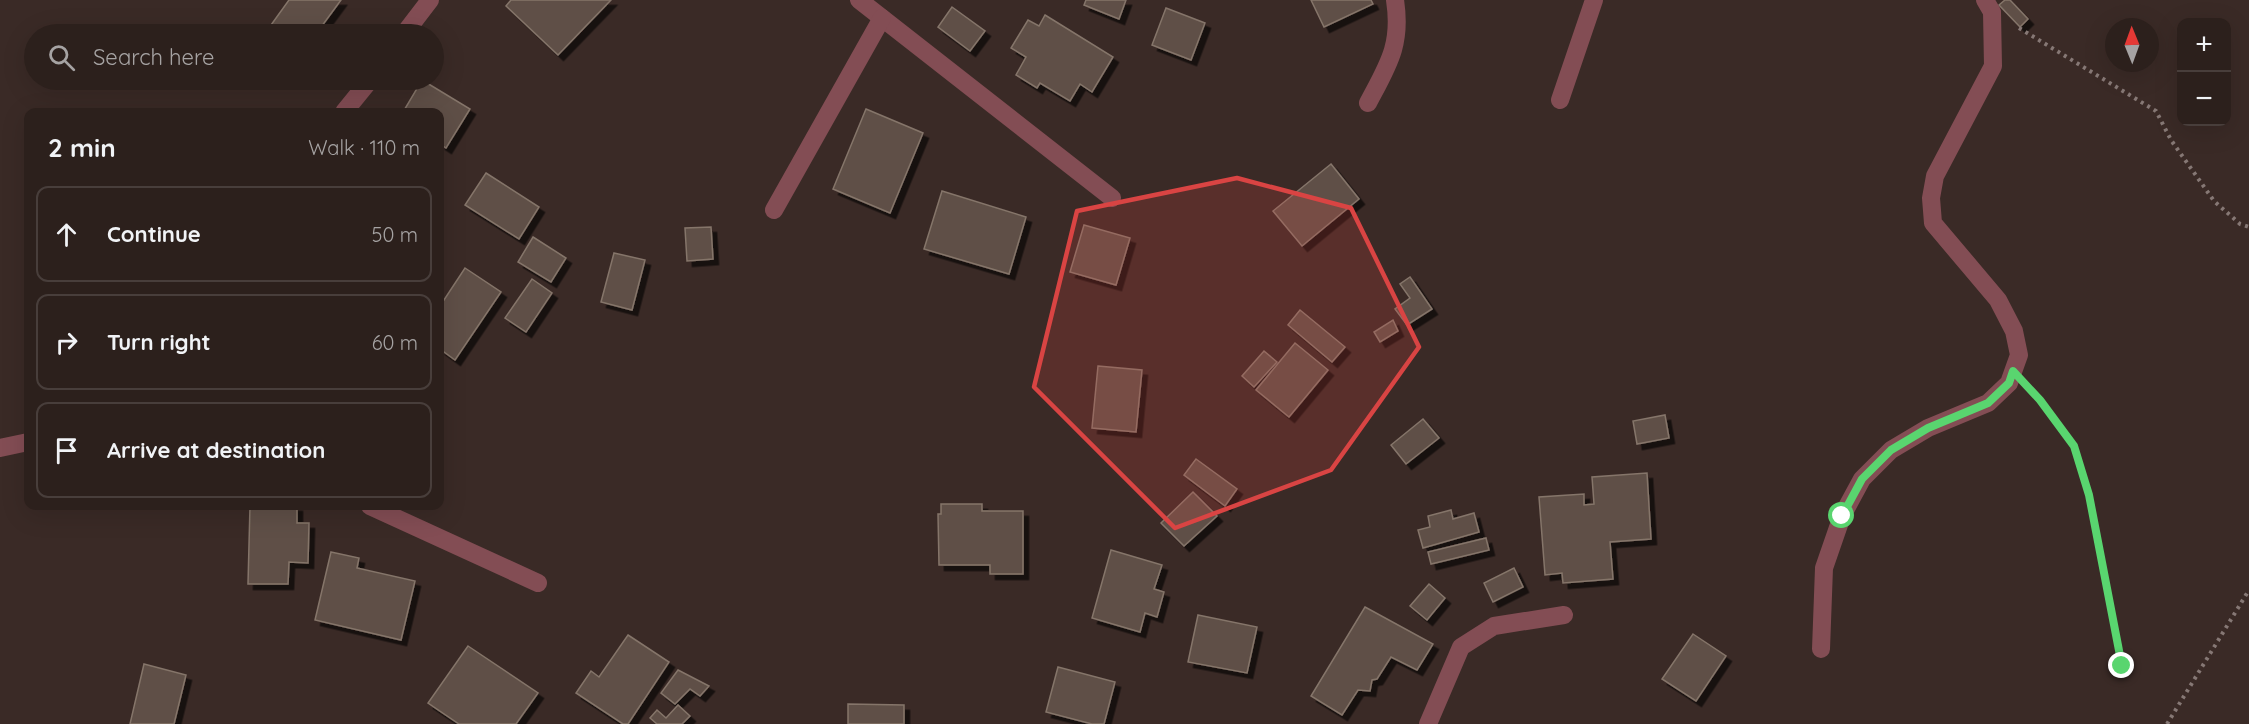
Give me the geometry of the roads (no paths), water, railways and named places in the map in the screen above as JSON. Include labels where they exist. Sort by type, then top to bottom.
[{"type":"street","points":[[412,24],[430,0]]},
{"type":"street","points":[[859,0],[1112,198]]},
{"type":"street","points":[[1368,103],[1394,54],[1398,18],[1395,0]]},
{"type":"street","points":[[1560,100],[1594,0]]},
{"type":"street","points":[[1821,649],[1824,568],[1842,516],[1862,479],[1891,450],[1928,428],[1988,403],[2009,383],[2019,356],[2014,331],[1998,300],[1933,224],[1931,198],[1935,176],[1993,66],[1989,6]]},
{"type":"street","points":[[774,210],[882,18]]},
{"type":"street","points":[[347,108],[362,90]]},
{"type":"street","points":[[0,448],[24,443]]},
{"type":"street","points":[[378,510],[538,583]]},
{"type":"street","points":[[1428,724],[1461,647],[1494,626],[1564,615]]}]
